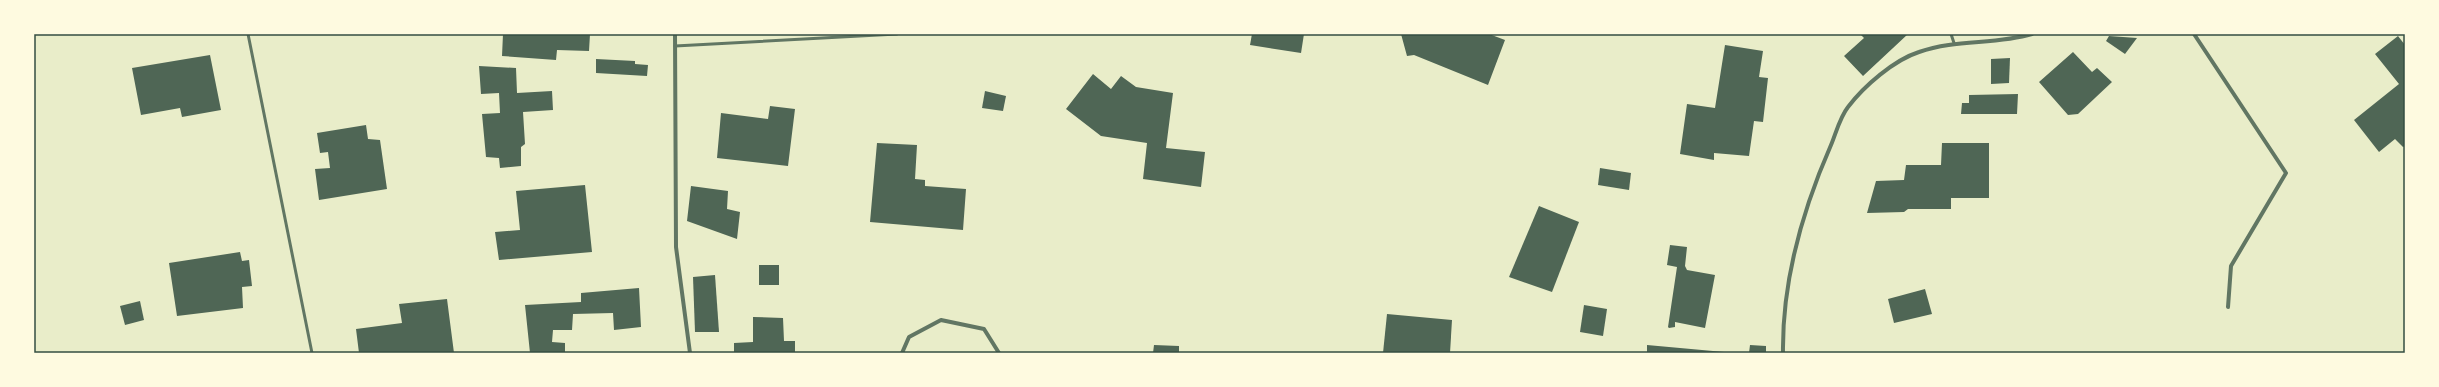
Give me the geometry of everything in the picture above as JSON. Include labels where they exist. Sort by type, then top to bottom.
[{"type":"street","points":[[675,34],[676,247],[690,353]]},
{"type":"street","points":[[1783,353],[1783,329],[1791,264],[1815,182],[1848,107],[1888,68],[1918,52],[1954,42],[2019,38],[2032,34]]},
{"type":"street","points":[[2194,34],[2286,174],[2231,266],[2228,307]]},
{"type":"street","points":[[902,353],[909,337],[942,320],[984,329],[999,353]]},
{"type":"lane","points":[[248,34],[312,353]]},
{"type":"lane","points":[[675,46],[897,34]]},
{"type":"lane","points":[[1951,34],[1954,42]]},
{"type":"building","points":[[503,34],[590,34],[589,51],[557,50],[556,60],[502,56]]},
{"type":"building","points":[[1252,34],[1304,34],[1301,53],[1250,45]]},
{"type":"building","points":[[1401,34],[1489,34],[1505,40],[1488,85],[1414,55],[1407,56]]},
{"type":"building","points":[[1860,34],[1908,34],[1863,76],[1844,56],[1864,38]]},
{"type":"building","points":[[2109,36],[2137,38],[2125,54],[2106,41]]},
{"type":"building","points":[[2398,36],[2405,45],[2405,146],[2403,147],[2395,139],[2379,152],[2354,120],[2399,84],[2375,54]]},
{"type":"building","points":[[1725,45],[1763,51],[1759,77],[1768,78],[1763,122],[1754,121],[1749,156],[1714,153],[1714,160],[1680,154],[1687,104],[1715,108]]},
{"type":"building","points":[[2073,52],[2092,72],[2097,68],[2112,82],[2078,114],[2068,115],[2039,82]]},
{"type":"building","points":[[210,55],[221,110],[182,117],[180,108],[141,115],[132,68]]},
{"type":"building","points":[[2010,58],[2009,83],[1991,84],[1991,59]]},
{"type":"building","points":[[596,59],[635,61],[635,64],[648,65],[647,76],[596,73]]},
{"type":"building","points":[[479,66],[516,68],[517,93],[552,91],[553,110],[523,112],[525,144],[521,147],[521,166],[500,168],[499,158],[486,157],[482,114],[500,113],[499,93],[481,94]]},
{"type":"building","points":[[1093,74],[1111,89],[1121,76],[1136,87],[1173,93],[1166,148],[1205,152],[1201,187],[1143,179],[1147,143],[1101,136],[1066,109]]},
{"type":"building","points":[[985,91],[1006,96],[1003,111],[982,108]]},
{"type":"building","points":[[2018,94],[2017,114],[1961,114],[1962,103],[1969,103],[1969,95]]},
{"type":"building","points":[[770,106],[795,109],[788,166],[717,158],[721,113],[768,119]]},
{"type":"building","points":[[366,125],[368,139],[380,140],[387,189],[319,200],[315,169],[330,168],[328,152],[320,153],[317,133]]},
{"type":"building","points":[[877,143],[917,145],[915,179],[925,180],[925,186],[966,189],[963,230],[870,222]]},
{"type":"building","points":[[1942,143],[1989,143],[1989,198],[1951,198],[1951,209],[1908,209],[1904,212],[1867,213],[1876,181],[1904,180],[1906,165],[1941,165]]},
{"type":"building","points":[[1600,168],[1631,173],[1629,190],[1598,185]]},
{"type":"building","points":[[585,185],[592,252],[499,260],[495,232],[520,230],[516,191]]},
{"type":"building","points":[[691,186],[728,191],[727,209],[740,212],[737,239],[687,221]]},
{"type":"building","points":[[1539,206],[1579,222],[1552,292],[1509,277]]},
{"type":"building","points":[[1670,245],[1687,247],[1685,266],[1687,270],[1715,275],[1705,328],[1675,322],[1675,327],[1668,327],[1677,267],[1667,265]]},
{"type":"building","points":[[240,252],[242,261],[249,260],[252,286],[242,287],[243,308],[177,316],[169,263]]},
{"type":"building","points":[[759,265],[779,265],[779,285],[759,285]]},
{"type":"building","points":[[715,275],[719,332],[695,332],[693,277]]},
{"type":"building","points":[[639,288],[641,327],[614,330],[613,313],[573,314],[572,330],[553,330],[552,342],[565,343],[565,353],[530,353],[525,305],[581,302],[581,293]]},
{"type":"building","points":[[1925,289],[1932,314],[1894,323],[1888,299]]},
{"type":"building","points":[[447,299],[454,353],[359,353],[356,329],[402,323],[399,304]]},
{"type":"building","points":[[140,301],[144,320],[125,325],[120,306]]},
{"type":"building","points":[[1584,305],[1607,309],[1603,336],[1580,332]]},
{"type":"building","points":[[1387,314],[1452,320],[1450,353],[1383,353]]},
{"type":"building","points":[[753,317],[783,318],[784,341],[795,341],[795,353],[734,353],[734,343],[753,342]]},
{"type":"building","points":[[1154,345],[1179,346],[1179,353],[1153,353]]},
{"type":"building","points":[[1647,345],[1724,352],[1724,353],[1647,353]]},
{"type":"building","points":[[1750,345],[1766,346],[1766,353],[1749,353]]}]
